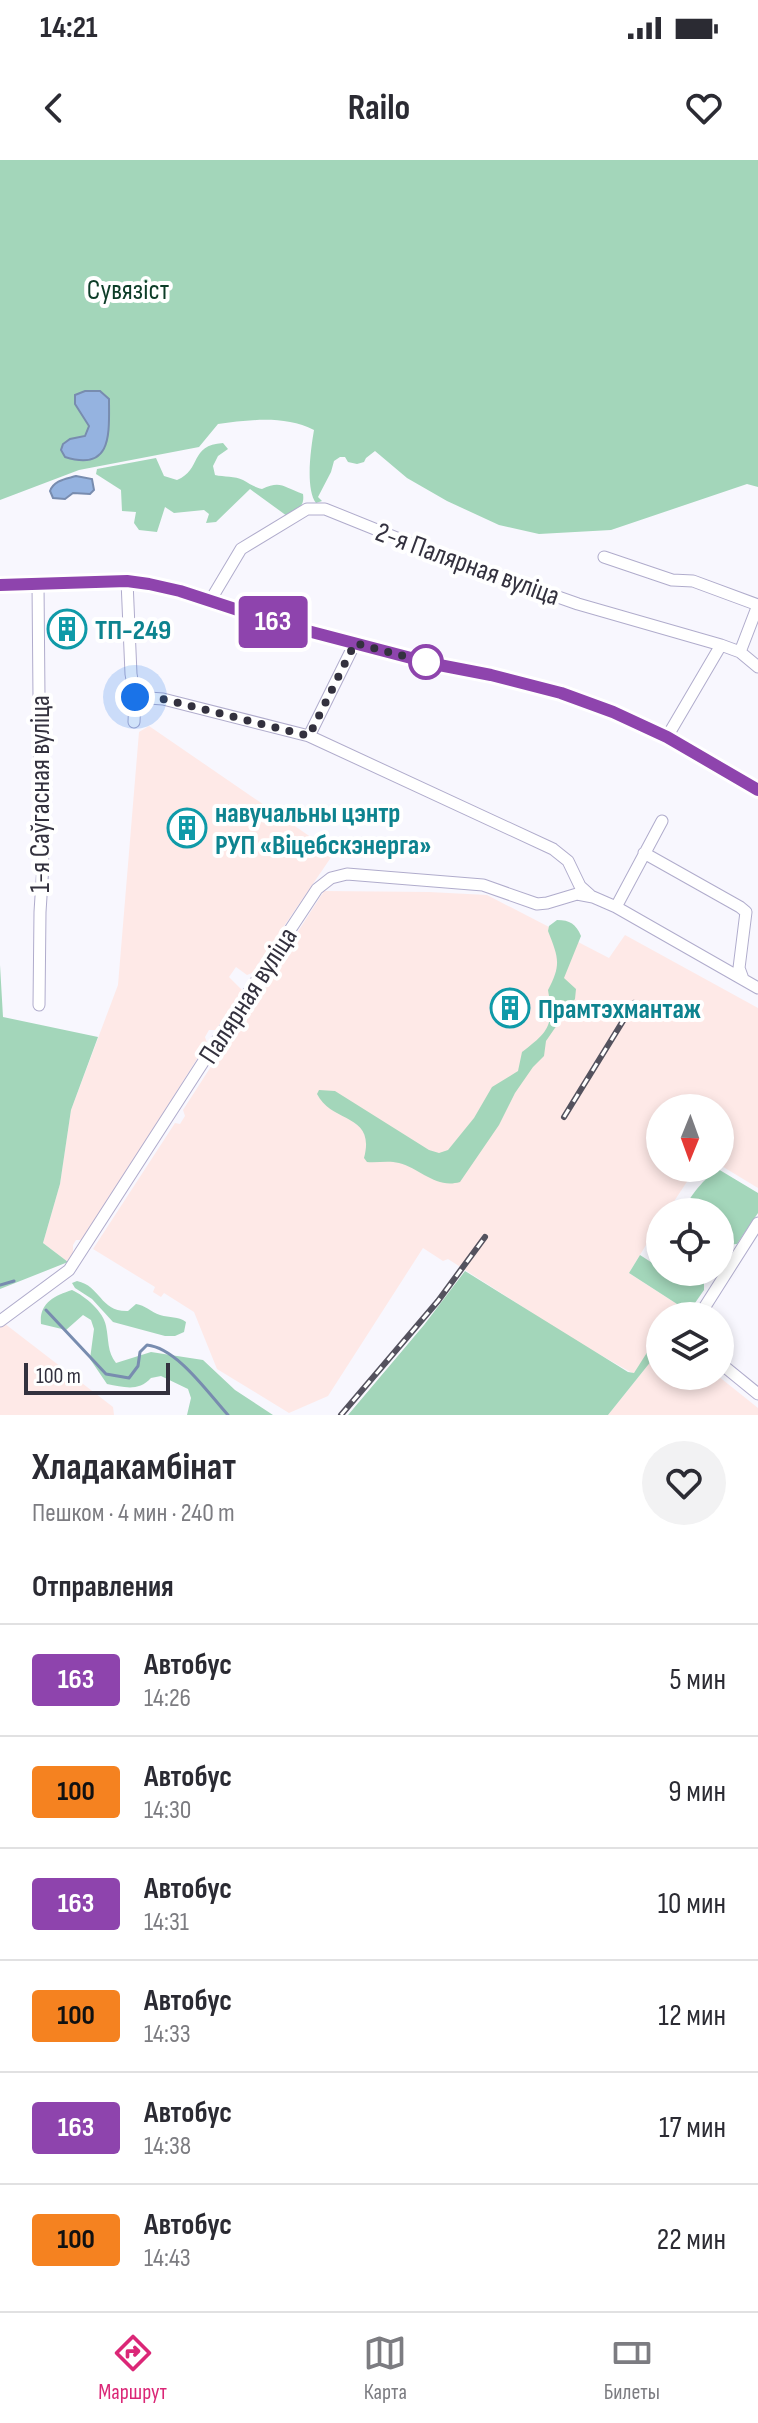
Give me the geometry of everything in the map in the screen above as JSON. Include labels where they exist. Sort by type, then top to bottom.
[{"type":"street","name":"2-я Палярная вуліца","points":[[210,601],[241,549],[307,509],[325,509],[444,557],[578,604],[721,645],[740,652],[758,667]]},
{"type":"street","points":[[604,557],[672,580],[693,581],[758,605],[740,652]]},
{"type":"street","points":[[127,581],[134,722]]},
{"type":"street","points":[[0,585],[127,581],[149,584],[281,624],[561,693],[667,737],[758,790]]},
{"type":"street","name":"1-я Саўгасная вуліца","points":[[38,584],[43,865],[39,1005]]},
{"type":"street","points":[[309,736],[355,643]]},
{"type":"street","points":[[667,737],[721,645]]},
{"type":"street","points":[[135,697],[163,699],[309,736],[553,849],[568,861],[580,886],[593,897]]},
{"type":"street","points":[[616,907],[662,821]]},
{"type":"street","points":[[644,853],[746,912],[739,968],[743,979]]},
{"type":"street","name":"Палярная вуліца","points":[[0,1321],[69,1270],[218,1039],[323,883],[331,878],[347,874],[483,885],[537,904],[577,894],[593,897],[758,988]]},
{"type":"street","points":[[708,1302],[758,1223]]},
{"type":"street","points":[[734,1374],[758,1394]]},
{"type":"shaded area","points":[[149,726],[334,853],[252,973],[247,975],[236,967],[229,977],[242,990],[216,1030],[209,1030],[205,1037],[207,1043],[83,1240],[76,1240],[68,1262],[43,1243],[60,1184],[71,1110],[118,985],[139,732]]},
{"type":"shaded area","points":[[324,891],[487,895],[609,958],[625,935],[758,1008],[758,1188],[734,1173],[734,1094],[646,1094],[646,1182],[687,1182],[676,1198],[646,1198],[646,1245],[629,1273],[674,1302],[646,1302],[646,1355],[634,1374],[574,1340],[448,1259],[443,1261],[423,1248],[328,1396],[289,1413],[217,1369],[194,1312],[164,1293],[161,1297],[153,1292],[155,1287],[93,1249],[175,1123],[180,1124],[185,1116],[183,1110]]},
{"type":"shaded area","points":[[0,1320],[113,1407],[114,1415],[0,1415]]},
{"type":"shaded area","points":[[646,1368],[646,1390],[734,1389],[758,1408],[758,1415],[608,1415]]},
{"type":"green space","name":"Сувязіст","points":[[0,160],[758,160],[758,487],[747,484],[611,530],[539,534],[499,525],[447,501],[407,478],[375,451],[364,462],[357,464],[348,462],[345,457],[334,461],[318,497],[322,501],[316,503],[310,478],[314,430],[291,422],[266,420],[218,424],[199,447],[79,470],[0,500]]},
{"type":"green space","points":[[223,443],[228,449],[218,456],[213,466],[215,475],[240,479],[262,489],[274,485],[286,487],[303,494],[300,508],[287,516],[250,489],[216,522],[206,523],[209,514],[204,510],[174,513],[165,507],[157,532],[139,530],[134,523],[136,512],[122,511],[121,490],[96,474],[97,469],[156,458],[164,476],[177,480],[185,476],[205,448]]},
{"type":"green space","points":[[557,920],[572,924],[581,936],[564,978],[576,989],[575,999],[546,1041],[544,1056],[515,1093],[499,1125],[460,1182],[436,1181],[399,1163],[367,1162],[364,1158],[364,1133],[351,1120],[324,1104],[317,1094],[319,1090],[335,1091],[429,1150],[439,1153],[448,1150],[474,1118],[492,1087],[518,1071],[522,1052],[548,1026],[548,990],[557,960],[548,931]]},
{"type":"green space","points":[[0,965],[3,1017],[98,1037],[71,1110],[60,1184],[43,1243],[68,1262],[0,1289]]},
{"type":"green space","points":[[734,1179],[758,1193],[758,1213],[737,1244],[734,1244],[734,1198],[690,1198],[703,1182],[734,1182]]},
{"type":"green space","points":[[640,1255],[646,1259],[646,1284],[629,1273]]},
{"type":"green space","points":[[465,1271],[628,1372],[634,1373],[646,1354],[646,1368],[608,1415],[348,1415]]},
{"type":"green space","points":[[77,1281],[119,1310],[128,1311],[136,1304],[160,1315],[183,1320],[186,1322],[184,1332],[165,1336],[113,1322],[92,1299],[75,1288],[72,1283]]},
{"type":"green space","points":[[649,1286],[704,1286],[696,1302],[674,1302]]},
{"type":"green space","points":[[72,1290],[88,1300],[102,1315],[116,1363],[151,1352],[203,1360],[235,1390],[273,1415],[187,1415],[191,1398],[188,1389],[161,1376],[136,1387],[107,1384],[90,1359],[94,1329],[91,1320],[83,1315],[66,1330],[41,1324],[42,1311],[49,1301]]},
{"type":"water","points":[[100,391],[109,399],[109,425],[105,446],[100,454],[81,460],[65,457],[61,450],[70,439],[85,436],[89,426],[75,404],[75,395]]},
{"type":"water","points":[[76,476],[92,479],[94,490],[90,494],[73,493],[65,499],[53,498],[50,491],[54,484]]},
{"type":"waterway","points":[[0,1285],[14,1281]]},
{"type":"waterway","points":[[46,1310],[106,1374],[129,1378],[138,1366],[140,1352],[147,1345],[158,1348],[181,1363],[228,1415]]},
{"type":"railway","points":[[564,1117],[634,1003]]},
{"type":"railway","points":[[341,1415],[438,1301],[485,1237]]},
{"type":"bus line","name":"163","points":[[0,585],[137,581],[180,591],[281,624],[561,693],[667,737],[758,790]]},
{"type":"place","name":"ТП-249","points":[[67,629]]},
{"type":"place","name":"навучальны цэнтр РУП «Віцебскэнерга»","points":[[187,828]]},
{"type":"place","name":"Прамтэхмантаж","points":[[510,1008]]},
{"type":"route","points":[[135,697],[163,699],[309,736],[355,643],[426,662]]}]
